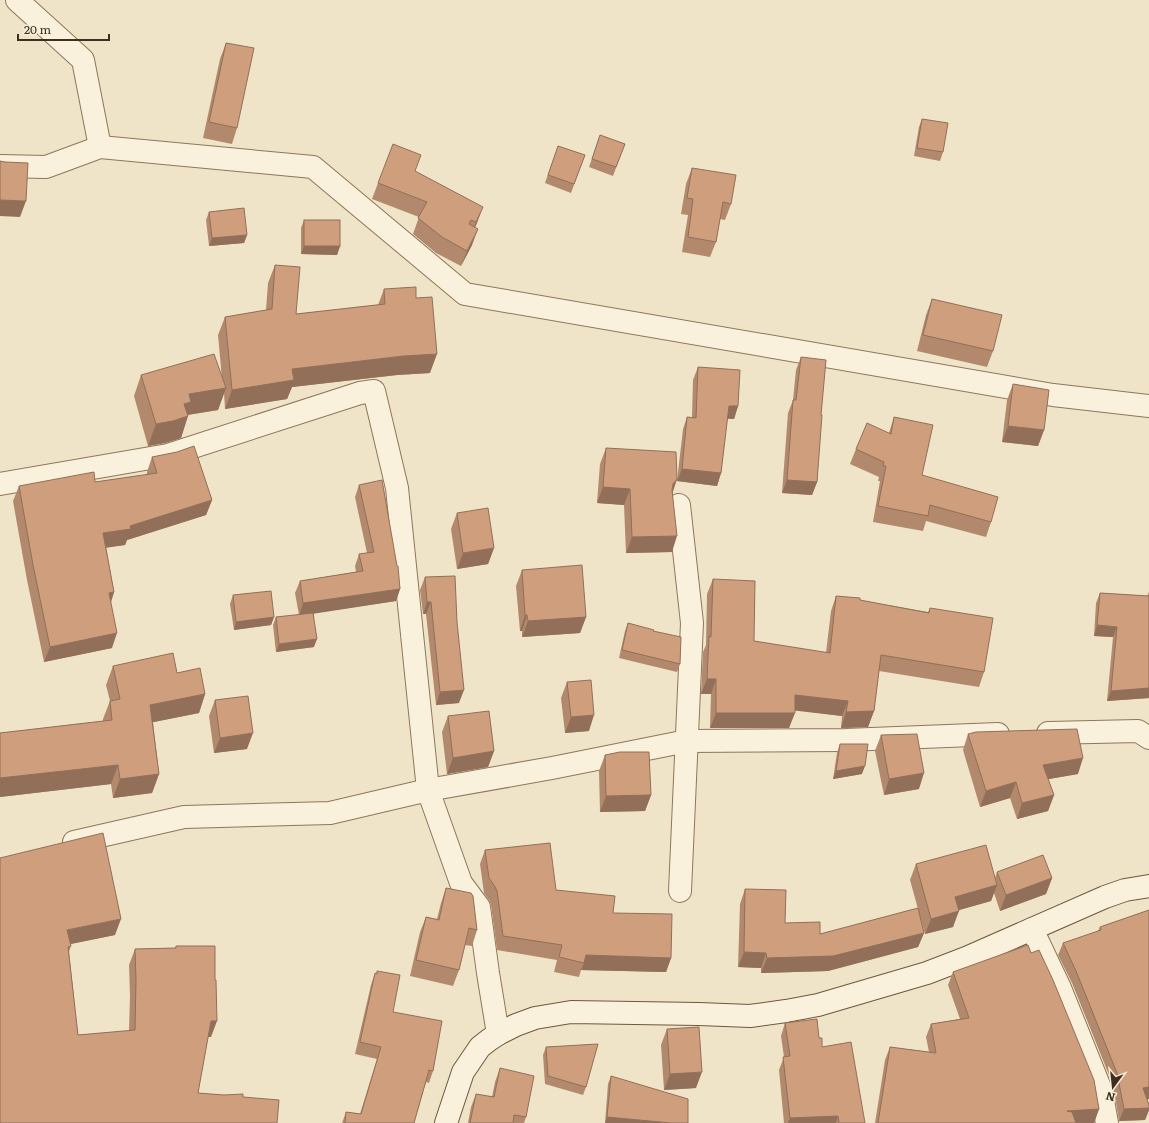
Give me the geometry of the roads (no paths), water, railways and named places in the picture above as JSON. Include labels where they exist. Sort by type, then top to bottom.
[{"type":"street","points":[[17,0],[83,60],[100,147]]},
{"type":"street","points":[[0,166],[46,167],[100,147],[313,167],[465,294],[1054,395],[1149,406]]},
{"type":"street","points":[[0,484],[168,455],[360,393],[374,391],[398,488],[428,790],[461,883],[479,907],[498,1034]]},
{"type":"street","points":[[679,505],[692,623],[680,891]]},
{"type":"street","points":[[54,846],[184,817],[330,813],[428,790],[552,768],[687,740],[846,740],[1138,731],[1149,738]]},
{"type":"street","points":[[446,1123],[463,1072],[480,1047],[498,1034],[535,1018],[571,1012],[750,1016],[811,1006],[927,973],[966,958],[1105,897],[1125,890],[1149,886]]},
{"type":"street","points":[[1032,928],[1060,988],[1101,1090],[1108,1123]]}]
